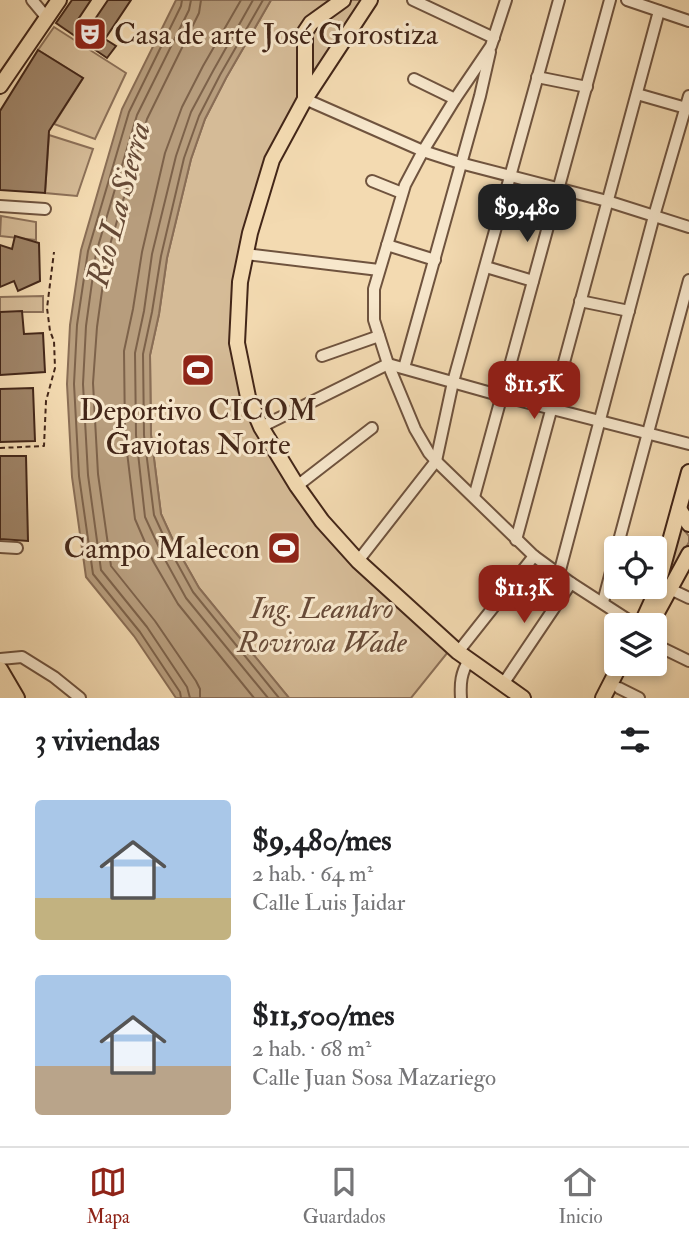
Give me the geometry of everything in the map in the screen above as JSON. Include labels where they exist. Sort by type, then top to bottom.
[{"type":"main road","points":[[0,74],[46,10],[59,0]]},
{"type":"main road","points":[[305,100],[305,32],[343,0]]},
{"type":"main road","points":[[370,0],[305,100],[272,160],[250,233],[240,282],[237,343],[248,397],[261,427],[297,486],[322,521],[358,561],[463,656],[523,698]]},
{"type":"main road","points":[[0,86],[46,10]]},
{"type":"main road","points":[[304,52],[323,73]]},
{"type":"main road","points":[[645,613],[656,592],[689,472]]},
{"type":"main road","points":[[679,509],[689,524]]},
{"type":"main road","points":[[657,613],[689,554]]},
{"type":"main road","points":[[0,669],[17,698]]},
{"type":"main road","points":[[603,698],[614,676]]},
{"type":"main road","points":[[616,693],[624,676]]},
{"type":"main road","points":[[0,689],[5,698]]},
{"type":"street","points":[[32,0],[46,10]]},
{"type":"street","points":[[413,0],[493,42]]},
{"type":"street","points":[[404,368],[506,0]]},
{"type":"street","points":[[358,561],[436,461],[453,382],[559,0]]},
{"type":"street","points":[[474,497],[610,0]]},
{"type":"street","points":[[627,0],[689,21]]},
{"type":"street","points":[[516,540],[659,11]]},
{"type":"street","points":[[493,42],[423,151],[402,193],[374,289],[373,310],[388,364],[415,429],[436,461],[534,556],[620,613]]},
{"type":"street","points":[[537,77],[587,87]]},
{"type":"street","points":[[414,79],[455,99]]},
{"type":"street","points":[[637,94],[686,108]]},
{"type":"street","points":[[559,574],[654,216],[689,96]]},
{"type":"street","points":[[305,100],[423,151],[607,201],[689,227]]},
{"type":"street","points":[[372,181],[402,193]]},
{"type":"street","points":[[0,206],[45,209]]},
{"type":"street","points":[[387,245],[435,260]]},
{"type":"street","points":[[246,254],[379,270]]},
{"type":"street","points":[[486,267],[533,281]]},
{"type":"street","points":[[620,536],[689,281]]},
{"type":"street","points":[[580,301],[629,311]]},
{"type":"street","points":[[323,356],[379,336]]},
{"type":"street","points":[[261,427],[388,364],[689,444]]},
{"type":"street","points":[[297,486],[372,428]]},
{"type":"street","points":[[0,547],[17,548]]},
{"type":"street","points":[[461,698],[463,656],[534,556]]},
{"type":"street","points":[[503,684],[571,583]]},
{"type":"street","points":[[670,589],[689,598]]},
{"type":"street","points":[[667,650],[689,661]]},
{"type":"street","points":[[0,659],[22,657],[54,677],[80,698]]},
{"type":"street","points":[[616,693],[639,698]]},
{"type":"path","points":[[0,448],[44,446],[46,401],[55,368],[54,341],[47,308],[54,252]]},
{"type":"green space","name":"Ing. Leandro Rovirosa Wade","points":[[271,0],[370,0],[272,160],[246,253],[237,343],[248,397],[322,521],[452,647],[411,698],[289,698],[199,588],[161,514],[151,435],[150,355],[167,258],[191,159],[205,119]]},
{"type":"green space","points":[[54,27],[126,73],[95,139],[54,124],[83,78],[38,50]]},
{"type":"green space","points":[[49,135],[93,149],[77,196],[45,193]]},
{"type":"green space","points":[[1,216],[36,222],[36,240],[0,236]]},
{"type":"green space","points":[[43,296],[43,312],[0,312],[0,297]]},
{"type":"green space","points":[[680,525],[689,536],[689,542],[667,584]]},
{"type":"water","name":"Río La Sierra","points":[[176,0],[271,0],[205,119],[191,159],[167,258],[150,355],[151,435],[161,514],[199,588],[289,698],[176,698],[134,636],[86,577],[72,477],[67,384],[70,325],[81,250],[122,109]]},
{"type":"building","name":"Casa de arte José Gorostiza","points":[[72,0],[91,0],[77,21],[89,28],[108,0],[131,0],[105,39],[116,46],[107,58],[56,23]]},
{"type":"building","points":[[38,50],[83,78],[49,131],[45,193],[0,190],[0,111]]},
{"type":"building","points":[[15,236],[39,243],[40,281],[18,291],[14,281],[0,287],[0,245],[12,249]]},
{"type":"building","points":[[22,311],[24,334],[43,333],[45,372],[0,375],[0,312]]},
{"type":"building","points":[[33,388],[35,441],[0,442],[0,389]]},
{"type":"building","points":[[0,456],[26,456],[28,541],[0,539]]},
{"type":"place","name":"Casa de arte José Gorostiza","points":[[90,34]]},
{"type":"place","name":"Deportivo CICOM Gaviotas Norte","points":[[198,370]]},
{"type":"place","name":"Campo Malecon","points":[[284,548]]}]
